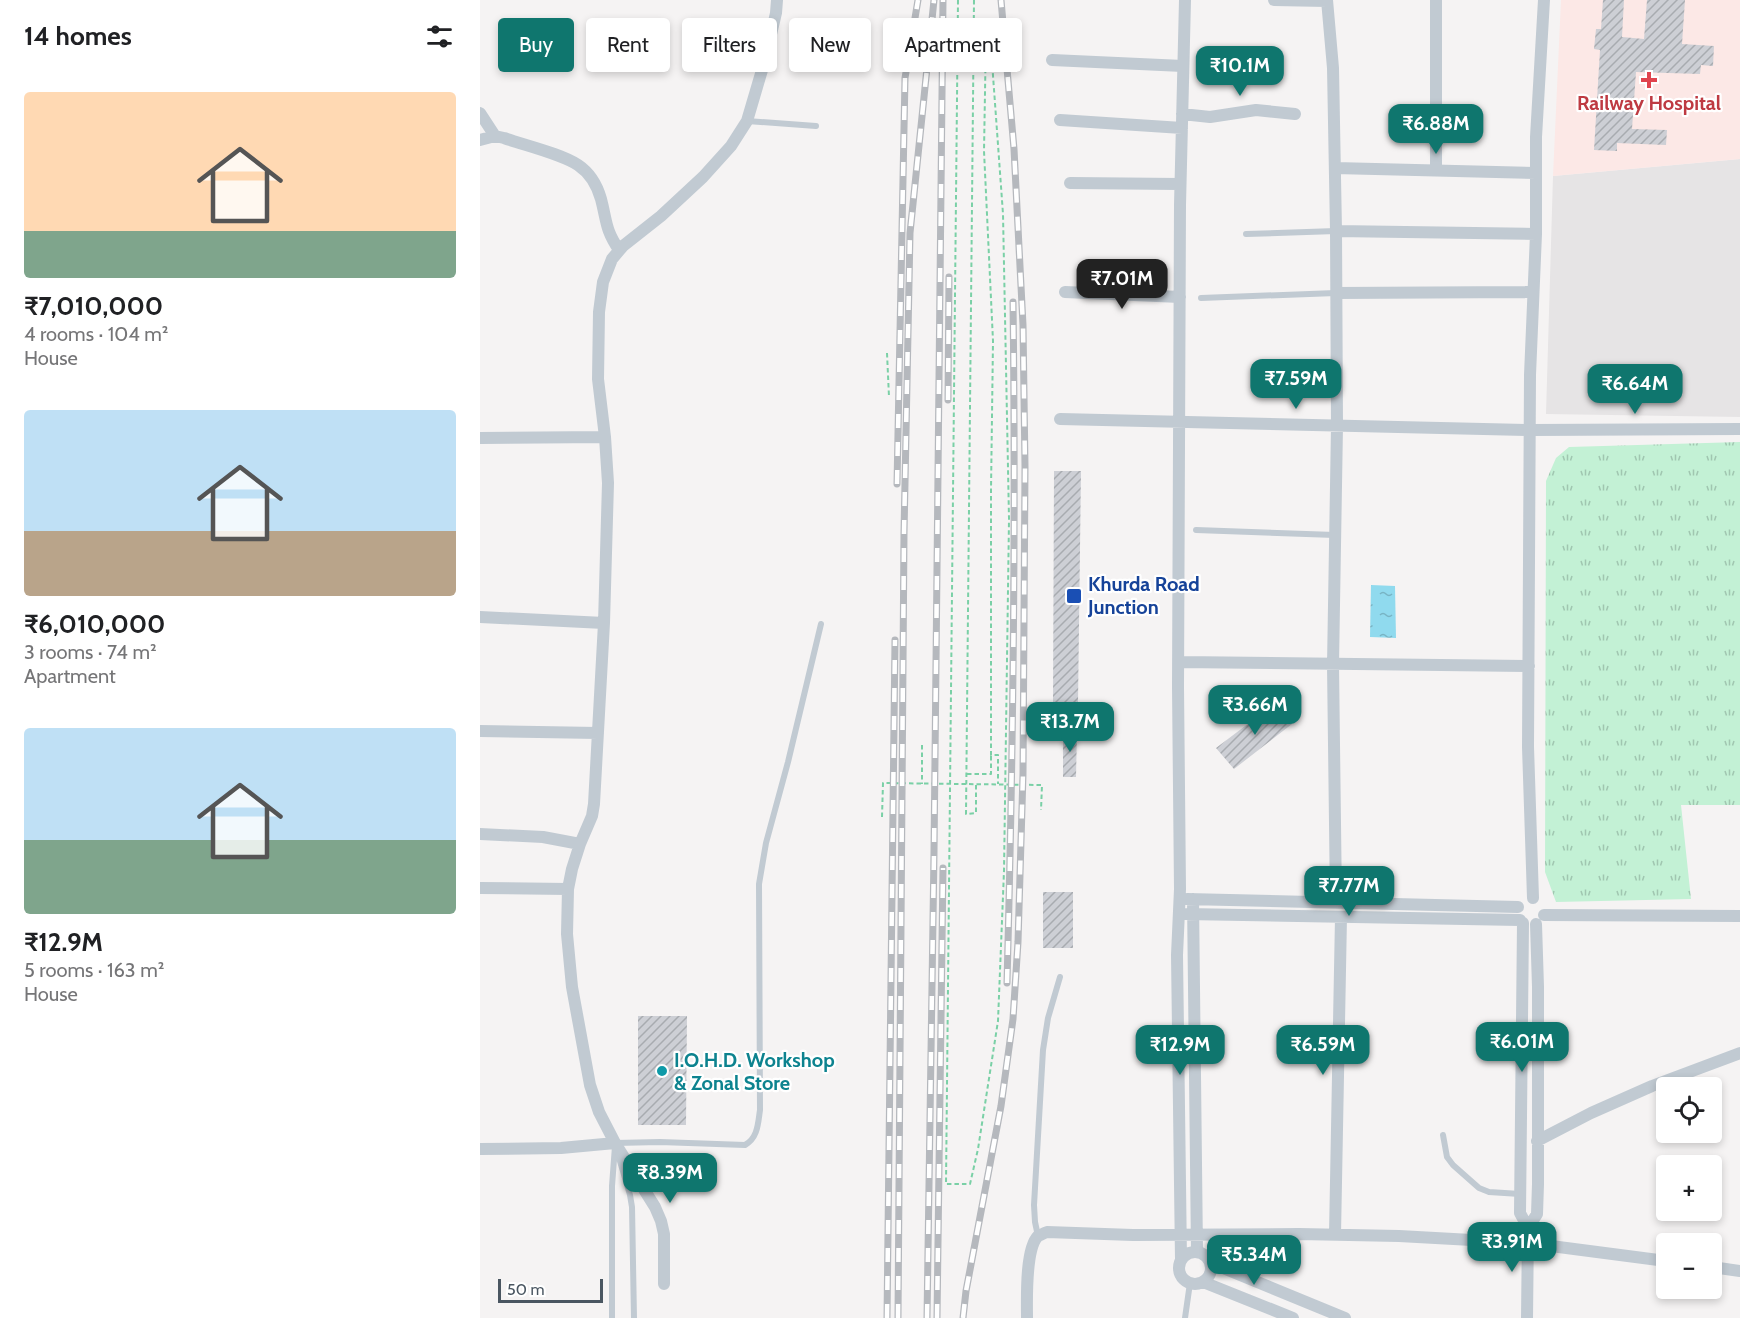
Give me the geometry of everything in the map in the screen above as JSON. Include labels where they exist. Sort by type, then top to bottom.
[{"type":"street","points":[[664,1284],[664,1234],[661,1221],[655,1207],[615,1143],[599,1112],[590,1085],[579,1034],[567,934],[568,889],[572,868],[592,816],[604,623],[608,483],[598,380],[599,312],[603,282],[612,259],[638,232],[661,216],[704,177],[747,121],[765,60],[777,0]]},
{"type":"street","points":[[1185,0],[1180,184],[1179,421],[1180,1275],[1190,1283],[1198,1284],[1210,1274],[1211,1263]]},
{"type":"street","points":[[1274,0],[1327,1],[1333,69],[1337,426],[1333,665],[1336,902]]},
{"type":"street","points":[[1436,0],[1436,170]]},
{"type":"street","points":[[1533,898],[1528,789],[1530,375],[1544,0]]},
{"type":"street","points":[[1052,60],[1183,66]]},
{"type":"street","points":[[1182,114],[1210,117],[1257,110],[1294,114]]},
{"type":"street","points":[[480,113],[495,136]]},
{"type":"street","points":[[1060,120],[1182,128]]},
{"type":"street","points":[[480,140],[495,136],[561,157],[577,165],[596,184],[609,234],[619,250]]},
{"type":"street","points":[[1335,168],[1536,172]]},
{"type":"street","points":[[1070,183],[1180,184]]},
{"type":"street","points":[[1336,231],[1536,234]]},
{"type":"street","points":[[1065,292],[1180,297]]},
{"type":"street","points":[[1336,293],[1533,292]]},
{"type":"street","points":[[1060,419],[1530,430],[1740,429]]},
{"type":"street","points":[[480,438],[605,437]]},
{"type":"street","points":[[480,617],[604,623]]},
{"type":"street","points":[[1179,662],[1529,666]]},
{"type":"street","points":[[480,731],[598,733]]},
{"type":"street","points":[[480,834],[543,837],[580,844]]},
{"type":"street","points":[[480,888],[568,889]]},
{"type":"street","points":[[1180,899],[1336,902],[1528,917],[1543,906],[1533,898],[1524,900],[1528,917],[1538,987],[1537,1214],[1528,1228],[1527,1318]]},
{"type":"street","points":[[1193,899],[1197,1252]]},
{"type":"street","points":[[1179,914],[1341,917],[1740,916]]},
{"type":"street","points":[[1335,1235],[1341,917]]},
{"type":"street","points":[[1528,917],[1520,1213],[1528,1228]]},
{"type":"street","points":[[1537,1141],[1591,1113],[1652,1086],[1740,1053]]},
{"type":"street","points":[[480,1149],[561,1148],[615,1143]]},
{"type":"street","points":[[1027,1318],[1027,1282],[1032,1246],[1038,1236],[1047,1232],[1133,1235],[1399,1236],[1527,1243],[1656,1260]]},
{"type":"street","points":[[1181,1259],[1189,1252],[1205,1254],[1211,1263],[1345,1318]]},
{"type":"street","points":[[1722,1268],[1740,1271]]},
{"type":"street","points":[[1203,1282],[1293,1318]]},
{"type":"lane","points":[[747,121],[816,126]]},
{"type":"lane","points":[[1246,234],[1336,231]]},
{"type":"lane","points":[[1201,298],[1336,293]]},
{"type":"lane","points":[[1196,530],[1335,535]]},
{"type":"lane","points":[[615,1143],[745,1145],[752,1141],[756,1133],[760,1110],[759,884],[766,843],[821,624]]},
{"type":"lane","points":[[1038,1236],[1034,1205],[1043,1050],[1048,1018],[1060,977]]},
{"type":"lane","points":[[1443,1136],[1447,1156],[1453,1165],[1479,1188],[1489,1192],[1521,1194]]},
{"type":"lane","points":[[612,1318],[612,1186],[615,1143]]},
{"type":"lane","points":[[615,1143],[632,1206],[634,1318]]},
{"type":"lane","points":[[1185,1318],[1190,1283]]},
{"type":"path","points":[[958,0],[946,1184],[970,1184],[978,1149],[998,1021],[1004,871],[1009,519],[1003,225],[990,34],[986,34],[984,151],[993,341],[992,755],[991,774],[966,774]]},
{"type":"path","points":[[974,0],[966,814],[976,813],[976,784]]},
{"type":"path","points":[[887,353],[890,397]]},
{"type":"path","points":[[922,745],[922,784]]},
{"type":"path","points":[[992,755],[998,755],[998,784]]},
{"type":"path","points":[[882,817],[883,783],[1042,785],[1041,810]]},
{"type":"shaded area","name":"Railway Hospital","points":[[1561,0],[1740,0],[1740,159],[1553,176]]},
{"type":"shaded area","points":[[1740,159],[1740,417],[1546,414],[1553,176]]},
{"type":"green space","points":[[1740,442],[1740,805],[1681,805],[1691,899],[1556,902],[1545,872],[1546,481],[1556,458],[1569,447]]},
{"type":"water","points":[[1371,585],[1395,586],[1396,638],[1370,637]]},
{"type":"building","points":[[1603,0],[1624,0],[1622,37],[1644,39],[1647,0],[1685,0],[1682,44],[1714,46],[1713,66],[1701,65],[1700,74],[1636,72],[1632,129],[1667,130],[1666,145],[1617,143],[1617,151],[1594,150],[1600,50],[1594,49],[1596,29],[1601,29]]},
{"type":"building","points":[[1054,471],[1081,471],[1078,703],[1053,704]]},
{"type":"building","points":[[1277,702],[1292,724],[1234,769],[1216,748]]},
{"type":"building","points":[[1063,730],[1077,731],[1076,777],[1063,777]]},
{"type":"building","points":[[1043,892],[1073,892],[1073,948],[1043,948]]},
{"type":"building","name":"I.O.H.D. Workshop & Zonal Store","points":[[638,1016],[687,1016],[686,1125],[638,1125]]},
{"type":"railway","points":[[897,484],[905,78],[918,0]]},
{"type":"railway","points":[[898,1318],[904,533],[910,233],[934,0]]},
{"type":"railway","points":[[927,1318],[943,0]]},
{"type":"railway","points":[[963,1318],[966,1291],[1001,1106],[1013,1019],[1018,942],[1023,774],[1025,467],[1023,325],[1014,149],[1001,0]]},
{"type":"railway","points":[[948,400],[949,277]]},
{"type":"railway","points":[[1007,983],[1013,642],[1013,302]]},
{"type":"railway","points":[[887,1318],[895,640]]},
{"type":"railway","points":[[937,1318],[943,868]]},
{"type":"place","name":"Railway Hospital","points":[[1649,80]]},
{"type":"place","name":"Khurda Road Junction","points":[[1074,596]]},
{"type":"place","name":"I.O.H.D. Workshop & Zonal Store","points":[[662,1071]]}]
